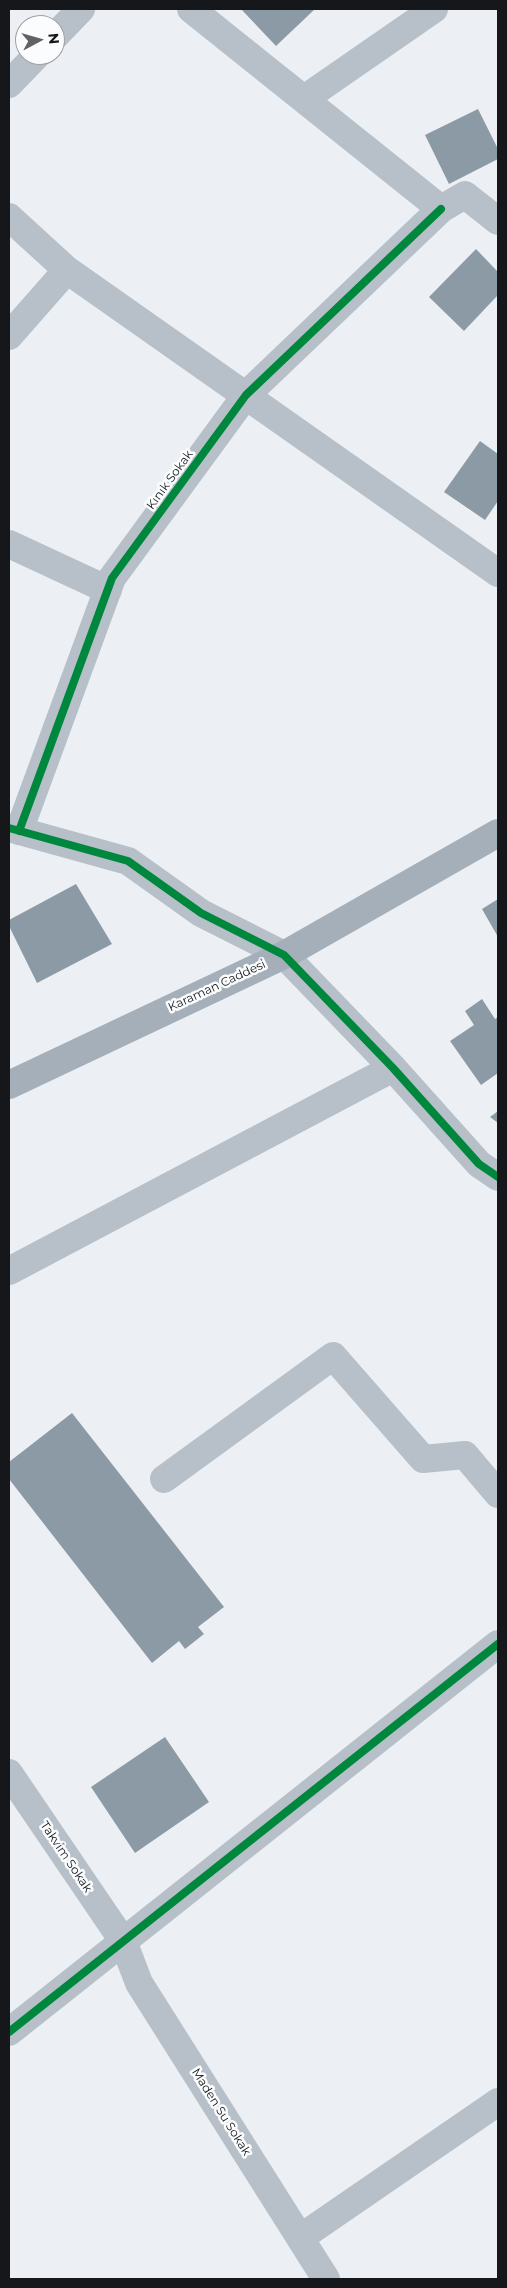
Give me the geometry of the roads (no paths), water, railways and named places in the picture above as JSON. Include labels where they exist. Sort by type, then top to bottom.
[{"type":"main road","name":"Karaman Caddesi","points":[[9,1085],[284,955],[498,833]]},
{"type":"street","points":[[65,26],[81,9]]},
{"type":"street","points":[[191,9],[441,209]]},
{"type":"street","points":[[304,99],[434,9]]},
{"type":"street","points":[[9,84],[27,65]]},
{"type":"street","name":"Kınık Sokak","points":[[14,830],[112,578],[246,395],[441,209],[466,195],[498,221]]},
{"type":"street","points":[[9,217],[67,270],[498,573]]},
{"type":"street","points":[[9,336],[67,270]]},
{"type":"street","points":[[9,544],[108,590]]},
{"type":"street","points":[[14,830],[128,861],[201,913],[284,955],[393,1068],[479,1164],[498,1177]]},
{"type":"street","points":[[9,1271],[393,1068]]},
{"type":"street","points":[[164,1479],[333,1356],[423,1459],[466,1455],[498,1494]]},
{"type":"street","points":[[9,2032],[498,1644]]},
{"type":"street","name":"Takvim Sokak","points":[[9,1773],[123,1941]]},
{"type":"street","name":"Maden Su Sokak","points":[[123,1941],[139,1983],[326,2279]]},
{"type":"street","points":[[300,2238],[498,2102]]}]
